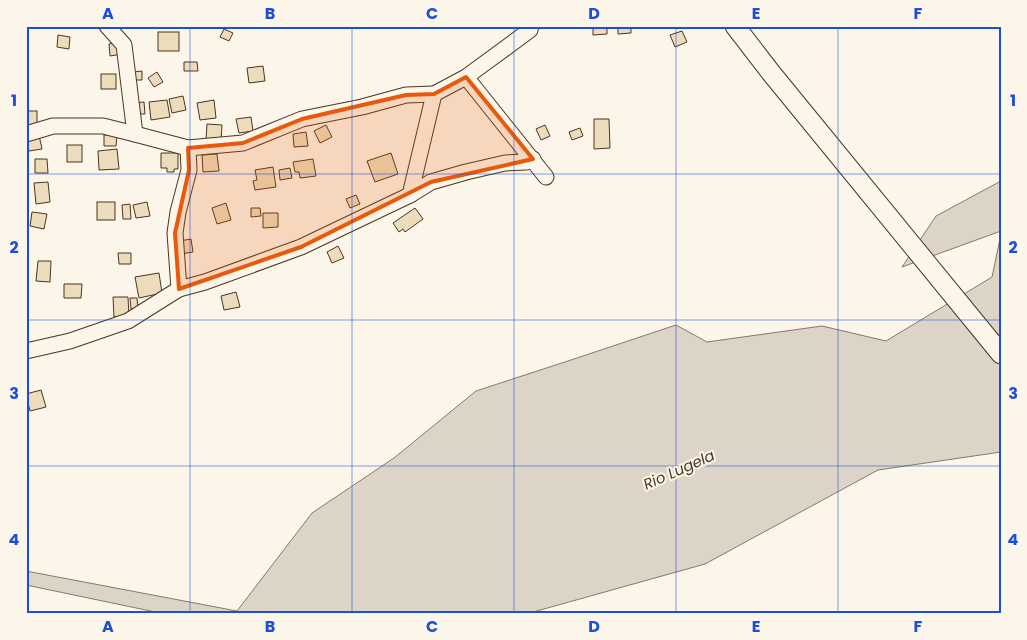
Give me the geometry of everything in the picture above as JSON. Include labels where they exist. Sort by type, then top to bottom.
[{"type":"main road","points":[[735,26],[1001,354]]},
{"type":"street","points":[[107,26],[124,45],[135,134]]},
{"type":"street","points":[[26,134],[53,126],[103,126],[188,148],[243,143],[302,119],[362,107],[406,95],[434,94],[466,77],[530,30],[531,26]]},
{"type":"street","points":[[466,77],[546,177]]},
{"type":"street","points":[[410,195],[434,94]]},
{"type":"street","points":[[179,289],[175,233],[178,212],[189,170],[188,148]]},
{"type":"street","points":[[26,351],[70,341],[128,321],[179,289],[205,282],[301,247],[410,195],[431,182],[505,163],[526,162],[532,159]]},
{"type":"highlighted area","points":[[466,77],[533,159],[431,182],[301,247],[179,289],[175,233],[189,170],[188,148],[243,143],[302,119],[406,95],[434,94]]},
{"type":"water","points":[[1001,181],[1001,231],[902,267],[936,216]]},
{"type":"water","name":"Rio Lugela","points":[[1001,234],[1001,452],[878,470],[705,564],[526,614],[165,614],[26,585],[26,571],[237,611],[312,513],[394,458],[476,391],[676,325],[707,342],[822,326],[886,341],[992,277]]},
{"type":"building","points":[[593,26],[607,26],[607,34],[593,35]]},
{"type":"building","points":[[618,26],[631,26],[631,33],[618,34]]},
{"type":"building","points":[[224,29],[233,33],[229,41],[220,37]]},
{"type":"building","points":[[682,31],[687,42],[675,47],[670,35]]},
{"type":"building","points":[[158,32],[179,32],[179,51],[158,51]]},
{"type":"building","points":[[58,35],[70,37],[69,49],[57,47]]},
{"type":"building","points":[[120,42],[122,54],[110,56],[109,44]]},
{"type":"building","points":[[184,62],[197,62],[198,71],[184,71]]},
{"type":"building","points":[[263,66],[265,81],[249,83],[247,68]]},
{"type":"building","points":[[142,71],[142,80],[134,80],[133,72]]},
{"type":"building","points":[[157,72],[163,82],[154,87],[148,78]]},
{"type":"building","points":[[101,74],[116,74],[116,89],[101,89]]},
{"type":"building","points":[[183,96],[186,110],[172,113],[169,99]]},
{"type":"building","points":[[167,100],[170,117],[151,120],[149,102]]},
{"type":"building","points":[[214,100],[216,118],[200,120],[197,103]]},
{"type":"building","points":[[144,102],[145,114],[134,114],[133,103]]},
{"type":"building","points":[[26,111],[37,111],[37,128],[26,128]]},
{"type":"building","points":[[251,117],[253,131],[239,133],[236,119]]},
{"type":"building","points":[[594,119],[609,119],[610,148],[594,149]]},
{"type":"building","points":[[207,124],[222,125],[221,141],[206,140]]},
{"type":"building","points":[[326,125],[332,137],[320,143],[314,131]]},
{"type":"building","points":[[545,125],[550,136],[541,140],[536,129]]},
{"type":"building","points":[[580,128],[583,136],[572,140],[569,132]]},
{"type":"building","points":[[306,132],[308,146],[294,147],[293,134]]},
{"type":"building","points":[[39,135],[42,149],[29,151],[26,137]]},
{"type":"building","points":[[104,135],[117,135],[116,146],[104,146]]},
{"type":"building","points":[[67,145],[82,145],[82,162],[67,162]]},
{"type":"building","points":[[117,149],[119,169],[99,170],[98,151]]},
{"type":"building","points":[[161,153],[178,153],[178,169],[174,169],[174,172],[167,172],[167,168],[161,168]]},
{"type":"building","points":[[391,153],[398,174],[375,182],[367,161]]},
{"type":"building","points":[[217,154],[219,171],[203,172],[202,155]]},
{"type":"building","points":[[35,159],[47,159],[48,173],[35,173]]},
{"type":"building","points":[[313,159],[316,176],[300,178],[299,172],[295,172],[293,162]]},
{"type":"building","points":[[273,167],[276,187],[255,190],[253,181],[257,180],[255,170]]},
{"type":"building","points":[[290,168],[292,178],[280,180],[279,170]]},
{"type":"building","points":[[48,182],[50,202],[36,204],[34,183]]},
{"type":"building","points":[[356,195],[360,204],[350,208],[346,199]]},
{"type":"building","points":[[97,202],[115,202],[115,220],[97,220]]},
{"type":"building","points":[[147,202],[150,216],[136,218],[133,205]]},
{"type":"building","points":[[226,203],[231,220],[217,224],[212,208]]},
{"type":"building","points":[[130,204],[131,219],[123,219],[122,205]]},
{"type":"building","points":[[251,208],[260,208],[261,216],[251,217]]},
{"type":"building","points":[[415,208],[423,219],[405,232],[403,229],[399,232],[393,223]]},
{"type":"building","points":[[32,212],[47,214],[44,229],[30,226]]},
{"type":"building","points":[[263,213],[278,213],[278,227],[263,228]]},
{"type":"building","points":[[191,239],[193,252],[181,254],[179,241]]},
{"type":"building","points":[[338,246],[344,258],[332,263],[327,252]]},
{"type":"building","points":[[118,253],[131,253],[131,264],[119,264]]},
{"type":"building","points":[[38,261],[51,261],[50,282],[36,281]]},
{"type":"building","points":[[159,273],[162,293],[139,298],[135,277]]},
{"type":"building","points":[[64,284],[82,284],[81,298],[64,298]]},
{"type":"building","points":[[236,292],[240,307],[224,310],[221,296]]},
{"type":"building","points":[[113,297],[128,297],[129,316],[114,317]]},
{"type":"building","points":[[130,298],[137,298],[138,309],[131,309]]},
{"type":"building","points":[[41,390],[46,407],[30,411],[26,394]]}]
